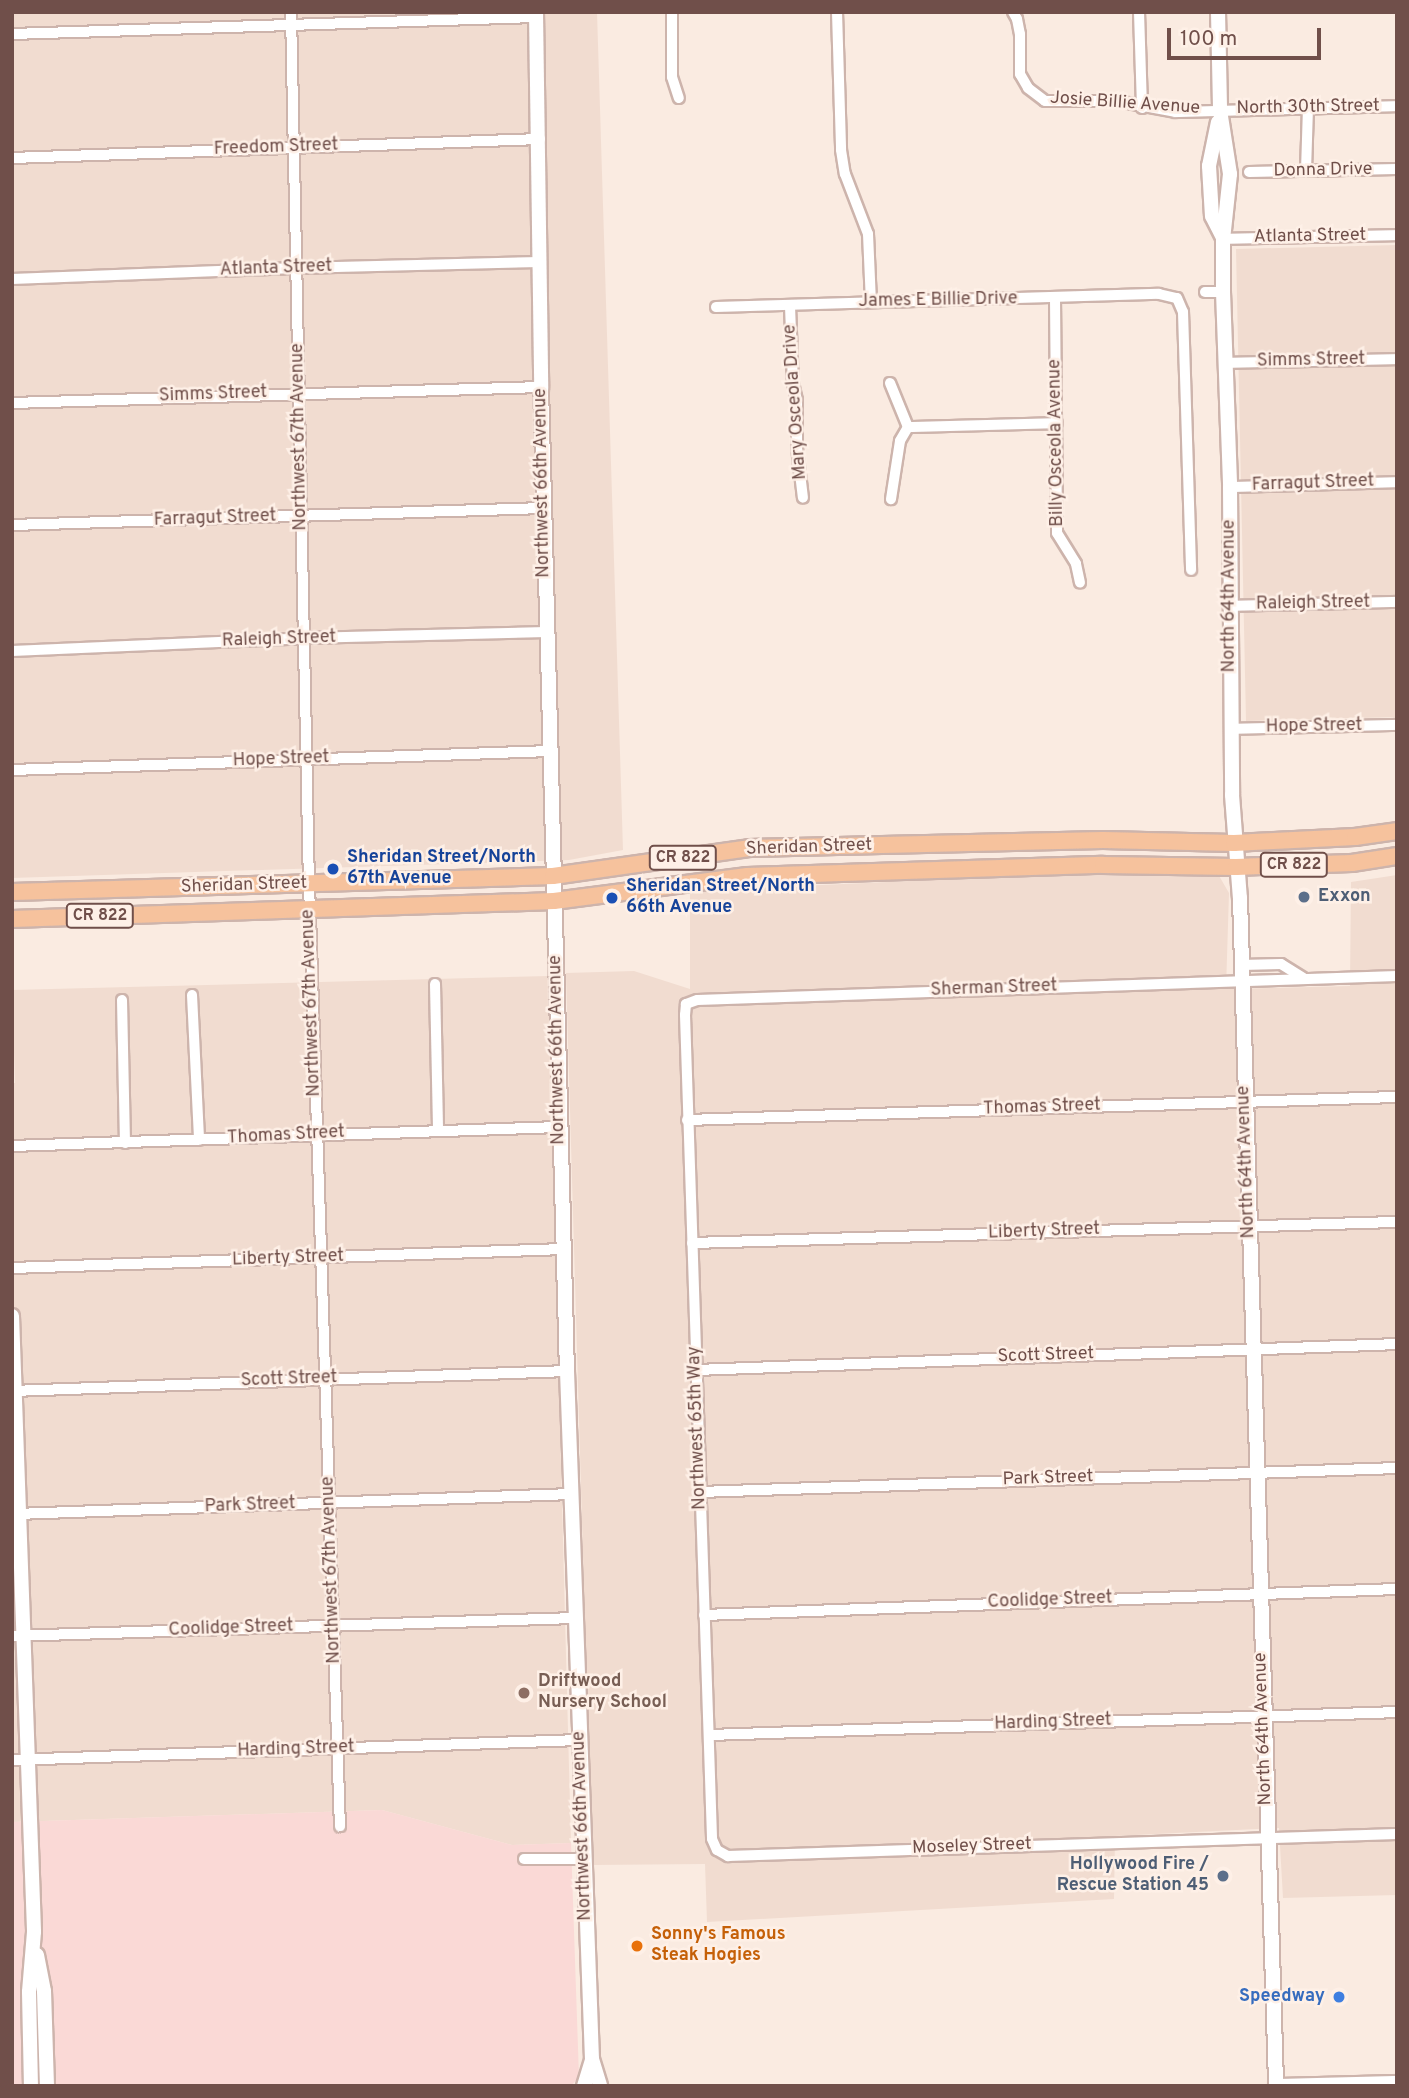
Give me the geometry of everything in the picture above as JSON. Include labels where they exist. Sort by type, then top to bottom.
[{"type":"main road","name":"Sheridan Street","points":[[12,892],[553,876],[749,848],[1103,841],[1234,843],[1355,837],[1397,831]]},
{"type":"main road","name":"Sheridan Street","points":[[12,919],[554,901],[747,876],[1084,865],[1236,867],[1353,863],[1397,856]]},
{"type":"street","name":"Northwest 67th Avenue","points":[[291,12],[309,884],[340,1826]]},
{"type":"street","points":[[673,12],[672,77],[679,99]]},
{"type":"street","points":[[837,12],[841,150],[845,174],[868,233],[872,302]]},
{"type":"street","name":"Josie Billie Avenue","points":[[1013,12],[1020,34],[1020,74],[1028,88],[1045,101],[1117,101],[1142,108],[1175,112],[1220,110]]},
{"type":"street","points":[[1139,12],[1142,108]]},
{"type":"street","name":"North 64th Avenue","points":[[1218,12],[1220,110],[1230,174],[1223,239],[1223,292],[1230,487],[1231,729],[1276,2086]]},
{"type":"street","points":[[12,34],[536,15]]},
{"type":"street","name":"Northwest 66th Avenue","points":[[536,15],[540,139],[541,387],[559,1127],[592,2059],[600,2086]]},
{"type":"street","name":"North 30th Street","points":[[1220,110],[1397,106]]},
{"type":"street","points":[[1306,171],[1308,108]]},
{"type":"street","name":"Freedom Street","points":[[12,158],[540,139]]},
{"type":"street","name":"Donna Drive","points":[[1249,172],[1397,169]]},
{"type":"street","name":"Atlanta Street","points":[[1223,239],[1397,235]]},
{"type":"street","name":"Atlanta Street","points":[[12,279],[540,262]]},
{"type":"street","points":[[1205,292],[1223,292]]},
{"type":"street","name":"James E Billie Drive","points":[[716,307],[1160,294],[1177,298],[1184,312],[1191,570]]},
{"type":"street","name":"Billy Osceola Avenue","points":[[1055,298],[1057,533],[1076,564],[1080,583]]},
{"type":"street","name":"Mary Osceola Drive","points":[[790,306],[793,383],[797,400],[797,448],[803,498]]},
{"type":"street","name":"Simms Street","points":[[1226,363],[1397,359]]},
{"type":"street","points":[[890,383],[908,428]]},
{"type":"street","name":"Simms Street","points":[[12,403],[300,392],[541,387]]},
{"type":"street","points":[[908,428],[1057,423]]},
{"type":"street","points":[[891,499],[900,441],[908,428]]},
{"type":"street","name":"Farragut Street","points":[[1230,487],[1397,482]]},
{"type":"street","name":"Farragut Street","points":[[12,525],[544,508]]},
{"type":"street","name":"Raleigh Street","points":[[1230,606],[1397,602]]},
{"type":"street","name":"Raleigh Street","points":[[12,651],[305,638],[547,632]]},
{"type":"street","name":"Hope Street","points":[[1231,729],[1397,725]]},
{"type":"street","name":"Hope Street","points":[[12,770],[550,751]]},
{"type":"street","name":"Sherman Street","points":[[686,1004],[697,1000],[1241,972],[1303,978],[1397,976]]},
{"type":"street","points":[[435,984],[438,1129]]},
{"type":"street","points":[[192,995],[198,1140]]},
{"type":"street","points":[[122,1000],[125,1143]]},
{"type":"street","name":"Northwest 65th Way","points":[[686,1004],[687,1120],[712,1839],[717,1850]]},
{"type":"street","name":"Thomas Street","points":[[687,1120],[1397,1097]]},
{"type":"street","name":"Thomas Street","points":[[12,1146],[438,1129],[559,1127]]},
{"type":"street","name":"Liberty Street","points":[[692,1243],[1397,1222]]},
{"type":"street","name":"Liberty Street","points":[[12,1268],[564,1249]]},
{"type":"street","points":[[12,1316],[18,1636],[29,1759],[34,1933],[29,1992],[31,2086]]},
{"type":"street","name":"Scott Street","points":[[696,1370],[1397,1344]]},
{"type":"street","name":"Scott Street","points":[[14,1391],[567,1371]]},
{"type":"street","name":"Park Street","points":[[700,1492],[1397,1468]]},
{"type":"street","name":"Park Street","points":[[16,1514],[572,1494]]},
{"type":"street","name":"Coolidge Street","points":[[704,1615],[1397,1589]]},
{"type":"street","name":"Coolidge Street","points":[[18,1636],[576,1618]]},
{"type":"street","name":"Harding Street","points":[[709,1735],[1397,1712]]},
{"type":"street","name":"Harding Street","points":[[12,1760],[580,1740]]},
{"type":"street","name":"Moseley Street","points":[[717,1850],[728,1856],[1397,1834]]},
{"type":"street","points":[[524,1859],[584,1858]]},
{"type":"street","points":[[34,1933],[44,1991],[47,2086]]},
{"type":"street","points":[[584,2086],[592,2059]]},
{"type":"street","points":[[1276,2086],[1397,2082]]},
{"type":"shaded area","points":[[12,12],[597,12],[623,850],[569,860],[12,878]]},
{"type":"shaded area","points":[[1397,245],[1397,717],[1246,721],[1236,249]]},
{"type":"shaded area","points":[[1061,874],[1218,874],[1229,893],[1226,989],[1350,986],[1351,882],[1397,875],[1397,1895],[1283,1898],[1279,1828],[1115,1836],[1114,1899],[707,1922],[705,1864],[592,1865],[566,973],[634,971],[690,989],[690,891]]},
{"type":"shaded area","points":[[548,976],[571,1843],[512,1845],[382,1810],[12,1822],[12,1083],[15,1083],[12,990]]},
{"type":"shaded area","points":[[382,1810],[512,1845],[571,1843],[579,2077],[571,2086],[12,2086],[12,1822]]},
{"type":"place","name":"Sheridan Street/North 67th Avenue","points":[[333,869]]},
{"type":"place","name":"Exxon","points":[[1304,897]]},
{"type":"place","name":"Sheridan Street/North 66th Avenue","points":[[612,898]]},
{"type":"place","name":"Driftwood Nursery School","points":[[524,1693]]},
{"type":"place","name":"Hollywood Fire / Rescue Station 45","points":[[1223,1876]]},
{"type":"place","name":"Sonny's Famous Steak Hogies","points":[[637,1946]]},
{"type":"place","name":"Speedway","points":[[1339,1997]]}]
